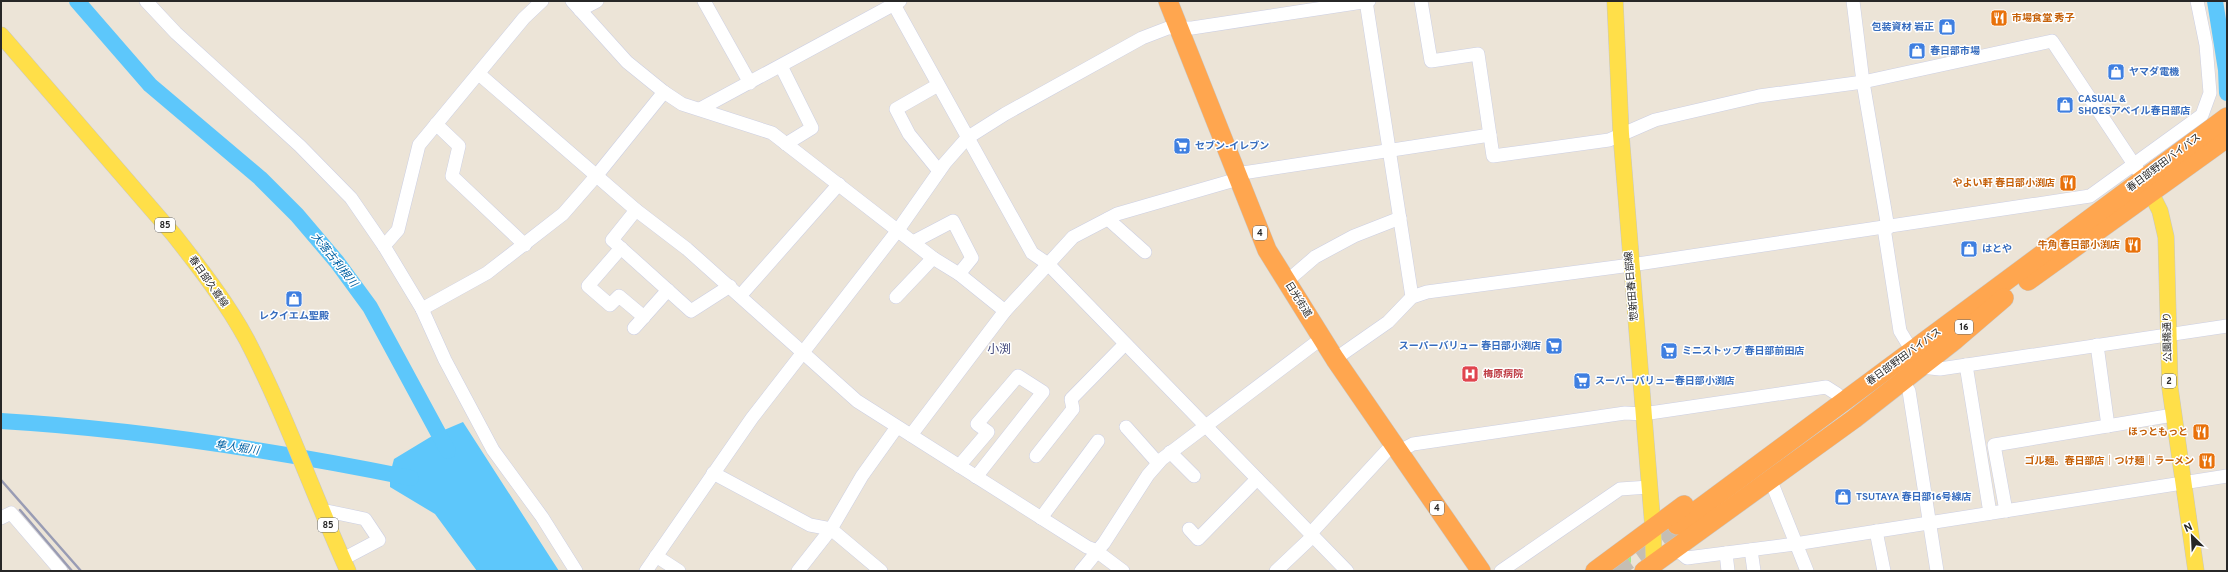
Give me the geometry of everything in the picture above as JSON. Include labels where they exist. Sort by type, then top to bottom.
[{"type":"highway","name":"日光街道","points":[[1168,1],[1267,250],[1335,358],[1395,448],[1481,571]]},
{"type":"highway","name":"春日部野田バイパス","points":[[1678,536],[1912,358],[2143,178],[2227,117]]},
{"type":"highway","name":"春日部野田バイパス","points":[[1678,536],[2004,298],[2143,178],[2227,138]]},
{"type":"highway","name":"16","points":[[1595,571],[1837,394],[1912,358],[2004,298]]},
{"type":"highway","name":"16","points":[[1651,569],[1678,536],[1771,480],[1854,420],[1903,381],[1912,358]]},
{"type":"main road","name":"惣新田春日部線","points":[[1614,1],[1621,134],[1653,528],[1651,569]]},
{"type":"main road","name":"春日部久喜線","points":[[1,35],[200,268],[246,339],[294,439],[345,565]]},
{"type":"main road","name":"公園橋通り","points":[[2143,178],[2165,224],[2172,415],[2196,571]]},
{"type":"street","points":[[146,1],[176,32],[300,146],[351,198],[384,246],[422,309],[445,360],[493,450],[542,518],[576,571]]},
{"type":"street","points":[[384,246],[398,230],[419,145],[524,18],[542,1]]},
{"type":"street","points":[[597,1],[576,6],[627,62],[664,92],[682,104],[772,133],[933,258],[959,274],[1005,311]]},
{"type":"street","points":[[704,1],[750,82]]},
{"type":"street","points":[[1366,1],[1412,297]]},
{"type":"street","points":[[646,571],[713,473],[803,352],[898,230],[939,171],[967,138],[1005,114],[1142,38],[1168,28],[1192,28],[1369,1]]},
{"type":"street","points":[[1421,1],[1431,61],[1478,54],[1493,156],[1609,140],[1656,120],[1759,96],[1863,82],[2052,41],[2143,178]]},
{"type":"street","points":[[1853,1],[1863,82],[1886,228],[1900,331],[1912,358],[1940,369],[2227,326]]},
{"type":"street","points":[[1335,358],[1388,322],[1412,297],[1427,292],[1631,265],[1886,228],[2090,196],[2143,178],[2202,115],[2210,93],[2206,45],[2197,1]]},
{"type":"street","points":[[700,109],[781,66],[895,2],[938,85],[1032,253],[1048,264],[1347,571]]},
{"type":"street","points":[[781,66],[812,128],[786,144]]},
{"type":"street","points":[[479,74],[636,210],[688,249],[857,401],[1087,547],[1095,550],[1123,571]]},
{"type":"street","points":[[938,85],[896,108],[909,134],[939,171]]},
{"type":"street","points":[[422,309],[487,274],[562,214],[597,175],[664,92]]},
{"type":"street","points":[[436,124],[459,146],[452,176],[525,245]]},
{"type":"street","points":[[911,435],[1005,311],[1073,237],[1117,214],[1237,177],[1389,149],[1490,135]]},
{"type":"street","points":[[740,296],[839,184]]},
{"type":"street","points":[[636,210],[612,240],[691,311],[730,286]]},
{"type":"street","points":[[1286,282],[1315,257],[1354,236],[1400,218]]},
{"type":"street","points":[[1108,219],[1145,252]]},
{"type":"street","points":[[913,242],[953,221],[972,258],[959,274]]},
{"type":"street","points":[[621,248],[588,286],[610,305],[619,296],[644,317]]},
{"type":"street","points":[[896,297],[933,258]]},
{"type":"street","points":[[634,328],[668,290]]},
{"type":"street","points":[[1081,571],[1092,559],[1095,550],[1104,542],[1158,463],[1170,452],[1322,338]]},
{"type":"street","points":[[1036,456],[1073,409],[1071,399],[1125,344]]},
{"type":"street","points":[[2097,345],[2108,426]]},
{"type":"street","points":[[1966,365],[1990,513]]},
{"type":"street","points":[[959,466],[988,432],[977,424],[1018,376],[1043,392],[976,477]]},
{"type":"street","points":[[1903,381],[1909,391],[1937,571]]},
{"type":"street","points":[[1276,571],[1395,448],[1413,444],[1625,413],[1643,414],[1826,387],[1837,394]]},
{"type":"street","points":[[2006,511],[1994,445],[2172,415]]},
{"type":"street","points":[[798,571],[831,529],[862,476],[897,427]]},
{"type":"street","points":[[1126,427],[1158,463]]},
{"type":"street","points":[[1041,518],[1098,441]]},
{"type":"street","points":[[1170,452],[1194,476]]},
{"type":"street","points":[[713,473],[810,525],[831,529],[881,571]]},
{"type":"street","points":[[1678,536],[1687,558],[1795,544],[2227,476]]},
{"type":"street","points":[[1189,529],[1198,539],[1257,479]]},
{"type":"street","points":[[1771,480],[1795,544],[1807,571]]},
{"type":"street","points":[[1501,571],[1620,489],[1649,486]]},
{"type":"street","points":[[322,510],[366,519],[379,540],[345,565]]},
{"type":"street","points":[[1,518],[11,513],[61,571]]},
{"type":"street","points":[[1876,531],[1884,571]]},
{"type":"street","points":[[1751,550],[1754,571]]},
{"type":"street","points":[[1726,553],[1728,571]]},
{"type":"street","points":[[656,556],[679,571]]},
{"type":"green space","points":[[1631,553],[1631,562],[1626,571],[1606,571]]},
{"type":"water","points":[[463,422],[559,571],[477,571],[435,514],[390,487],[390,474],[394,459],[437,433]]},
{"type":"waterway","name":"大落古利根川","points":[[77,1],[150,85],[260,178],[297,215],[337,262],[370,307],[448,451]]},
{"type":"waterway","points":[[2215,1],[2226,70],[2227,93]]},
{"type":"waterway","name":"隼人堀川","points":[[1,421],[103,429],[207,442],[411,478]]},
{"type":"tunnel","points":[[1613,571],[1677,525]]},
{"type":"railway","points":[[1,480],[81,571]]},
{"type":"railway","points":[[20,510],[72,571]]},
{"type":"place","name":"市場食堂 秀子","points":[[1999,18]]},
{"type":"place","name":"包装資材 岩正","points":[[1947,27]]},
{"type":"place","name":"春日部市場","points":[[1917,51]]},
{"type":"place","name":"ヤマダ電機","points":[[2116,72]]},
{"type":"place","name":"CASUAL & SHOESアベイル春日部店","points":[[2065,105]]},
{"type":"place","name":"セブン-イレブン","points":[[1182,146]]},
{"type":"place","name":"やよい軒 春日部小渕店","points":[[2068,183]]},
{"type":"place","name":"牛角 春日部小渕店","points":[[2133,245]]},
{"type":"place","name":"はとや","points":[[1969,249]]},
{"type":"place","name":"レクイエム聖殿","points":[[294,299]]},
{"type":"place","name":"スーパーバリュー 春日部小渕店","points":[[1554,346]]},
{"type":"place","name":"ミニストップ 春日部前田店","points":[[1669,351]]},
{"type":"place","name":"梅原病院","points":[[1470,374]]},
{"type":"place","name":"スーパーバリュー春日部小渕店","points":[[1582,381]]},
{"type":"place","name":"ほっともっと","points":[[2201,432]]},
{"type":"place","name":"ゴル麺。春日部店｜つけ麺｜ラーメン","points":[[2207,461]]},
{"type":"place","name":"TSUTAYA 春日部16号線店","points":[[1843,497]]},
{"type":"district","name":"小渕","points":[[999,350]]}]
